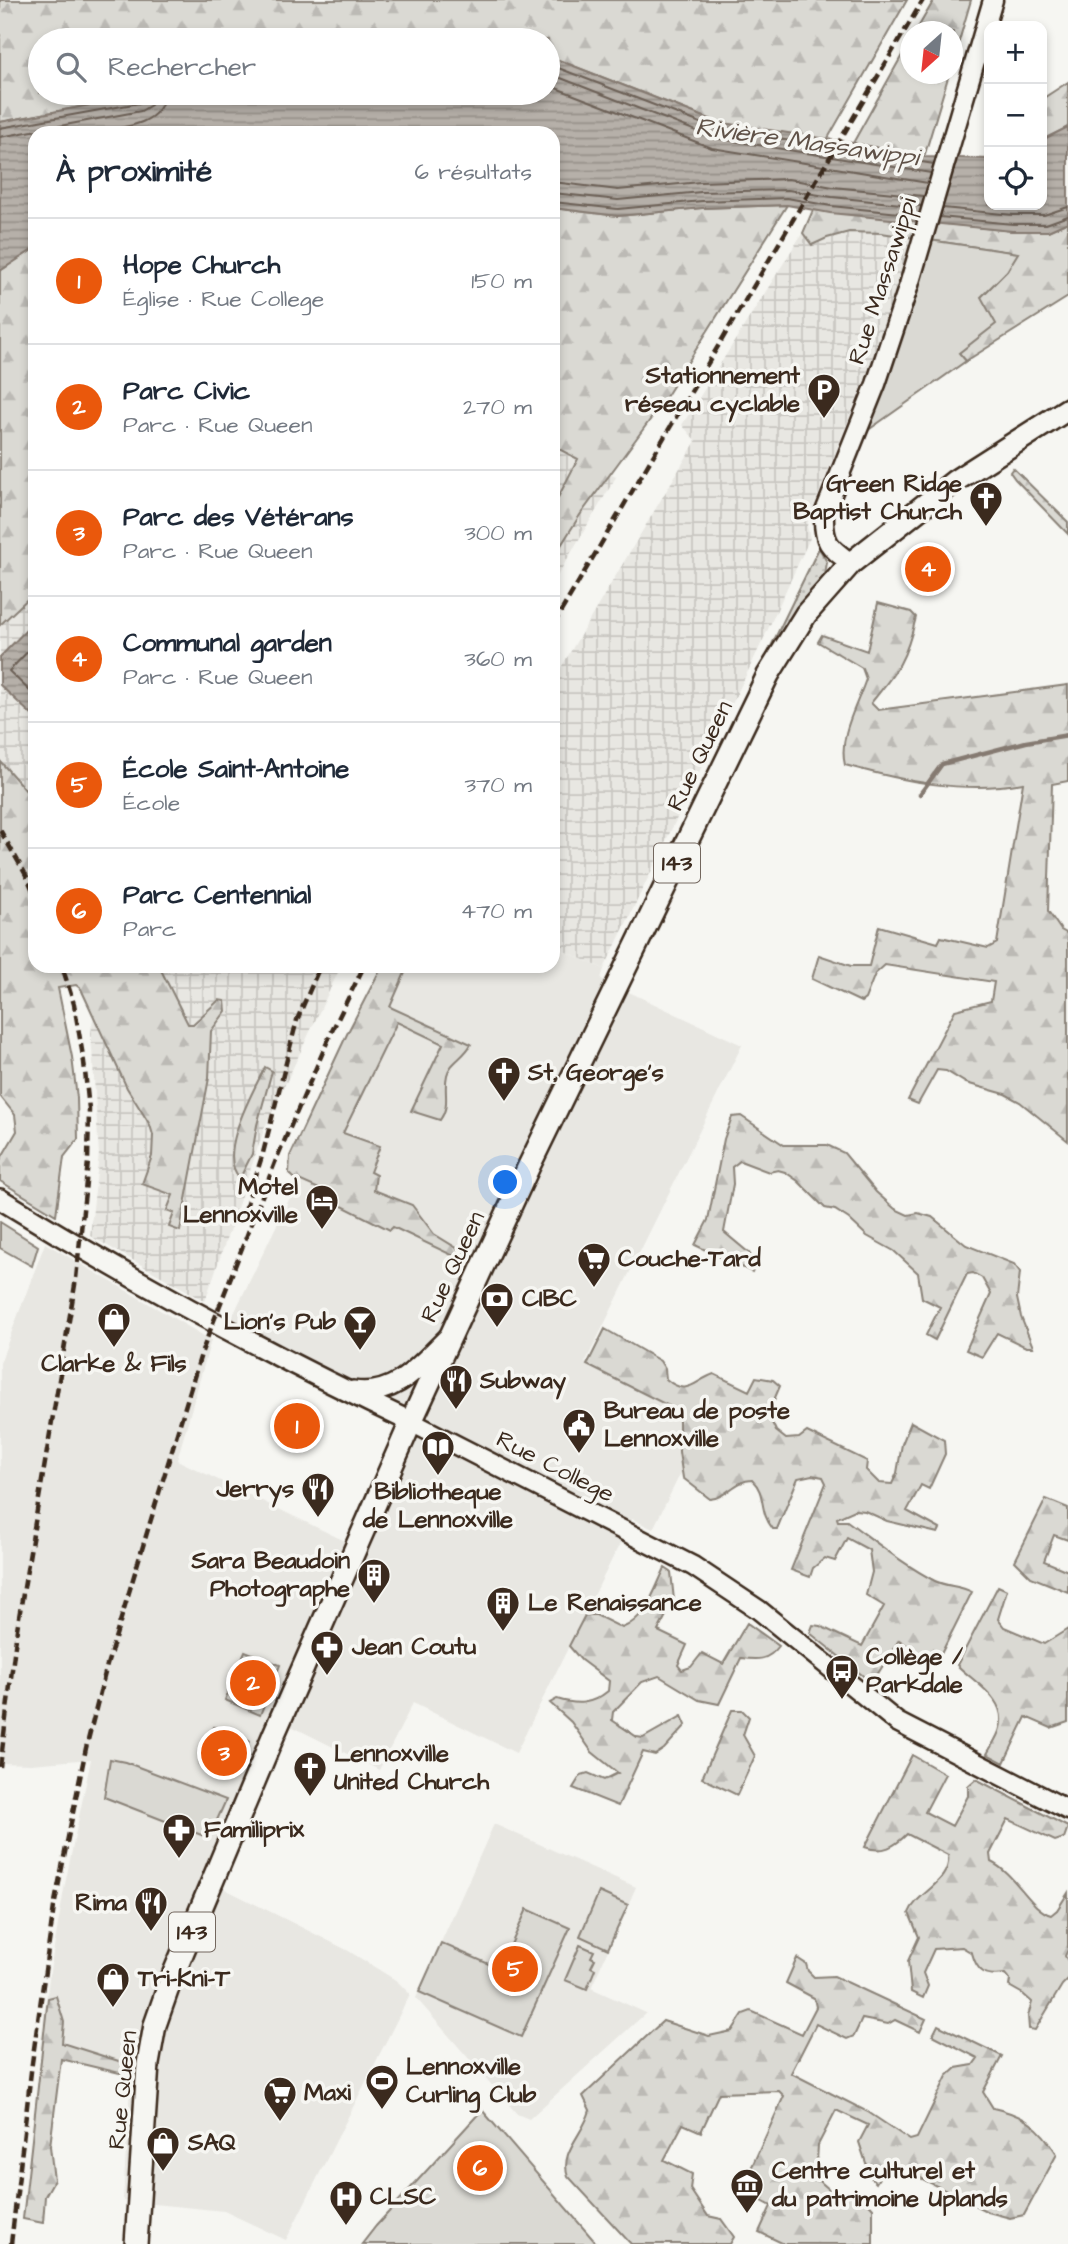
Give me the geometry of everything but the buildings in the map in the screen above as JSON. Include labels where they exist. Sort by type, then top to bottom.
[{"type":"main road","name":"Rue Queen","points":[[136,2244],[148,2064],[161,2007],[269,1745],[450,1336],[768,675],[806,614],[851,563],[955,481],[1068,409]]},
{"type":"main road","name":"Rue College","points":[[0,1199],[162,1294],[339,1388],[411,1422]]},
{"type":"main road","points":[[339,1388],[371,1392],[395,1386],[406,1379],[450,1336]]},
{"type":"street","name":"Rue Massawippi","points":[[851,563],[830,546],[823,533],[824,514],[876,384],[926,232],[993,0]]},
{"type":"street","name":"Rue College","points":[[411,1422],[693,1566],[759,1610],[897,1722],[1068,1810]]},
{"type":"shaded area","points":[[810,221],[917,233],[866,376],[809,518],[807,526],[810,538],[604,969],[560,949],[560,669],[696,441],[682,425]]},
{"type":"shaded area","points":[[560,449],[616,477],[560,571]]},
{"type":"shaded area","points":[[28,599],[28,793],[0,761],[0,625]]},
{"type":"shaded area","points":[[560,949],[604,969],[601,979],[742,1045],[585,1363],[705,1424],[653,1529],[632,1519],[516,1753],[413,1703],[379,1770],[289,1725],[223,1888],[347,1950],[397,1981],[410,1994],[286,2240],[224,2211],[123,2201],[131,2069],[40,2048],[65,1884],[91,1759],[31,1764],[0,1763],[0,1363],[45,1243],[211,1340],[177,1460],[349,1543],[401,1426],[223,1336],[399,973],[560,973]]},
{"type":"shaded area","points":[[99,973],[338,973],[265,1127],[205,1301],[90,1236],[99,1154],[91,1033]]},
{"type":"shaded area","points":[[494,1824],[636,1887],[591,1988],[646,2013],[529,2119],[517,2114],[416,1998]]},
{"type":"green space","points":[[0,0],[907,0],[827,140],[717,122],[560,61],[560,28],[28,28],[28,105],[90,105],[0,122]]},
{"type":"green space","points":[[934,0],[971,0],[963,28],[963,21],[922,21]]},
{"type":"green space","points":[[900,59],[900,84],[946,84],[924,157],[853,143]]},
{"type":"green space","points":[[1068,82],[1068,127],[1047,138],[1047,96]]},
{"type":"green space","points":[[787,205],[661,405],[580,515],[560,547],[560,494],[578,459],[560,450],[560,209],[618,216],[702,208]]},
{"type":"green space","points":[[813,210],[1013,231],[1048,231],[1068,222],[1068,297],[966,361],[959,353],[981,297],[1007,271],[1017,253],[881,233],[849,232],[812,245],[803,233]]},
{"type":"green space","points":[[929,240],[1018,253],[1007,271],[981,297],[996,324],[959,353],[966,361],[867,431]]},
{"type":"green space","points":[[28,253],[28,599],[0,625],[0,271]]},
{"type":"green space","points":[[1013,468],[1068,522],[1068,534],[1015,479],[1010,472]]},
{"type":"green space","points":[[931,547],[950,571],[925,590],[907,567]]},
{"type":"green space","points":[[819,548],[827,562],[825,575],[781,633],[761,667]]},
{"type":"green space","points":[[878,603],[911,612],[916,617],[900,664],[871,703],[878,710],[1068,685],[1068,781],[1052,784],[1048,911],[1061,930],[1068,934],[1068,1141],[1020,1102],[1005,1094],[966,1083],[946,1071],[937,1070],[918,1104],[908,1100],[955,1010],[991,1001],[994,982],[885,965],[875,974],[865,999],[861,1002],[812,979],[819,955],[851,966],[869,966],[879,926],[938,943],[941,937],[988,948],[997,943],[1023,783],[978,787],[933,784],[845,765],[846,732],[866,679],[862,668],[818,642],[822,635],[867,651]]},
{"type":"green space","points":[[0,761],[28,793],[28,973],[162,973],[188,1024],[193,1024],[219,1000],[225,1001],[226,1011],[211,1031],[209,1078],[180,1231],[169,1227],[174,1213],[167,1210],[173,1195],[142,1184],[152,1156],[153,1135],[150,1125],[127,1088],[81,989],[76,985],[58,988],[72,1057],[78,1139],[64,1157],[56,1215],[0,1181],[0,1160],[17,1131],[15,1115],[0,1096]]},
{"type":"green space","points":[[378,973],[405,973],[390,1007],[471,1044],[449,1070],[446,1104],[440,1120],[411,1111],[443,1044],[397,1022],[343,1133],[380,1146],[370,1172],[376,1175],[374,1190],[412,1205],[434,1234],[463,1252],[460,1259],[393,1227],[390,1230],[334,1202],[326,1192],[294,1178],[289,1173],[290,1156]]},
{"type":"green space","points":[[265,1067],[272,1071],[252,1154],[240,1178],[234,1168],[234,1139],[245,1107]]},
{"type":"green space","points":[[741,1116],[784,1145],[827,1145],[844,1153],[876,1192],[895,1209],[908,1215],[918,1213],[932,1217],[966,1245],[1014,1264],[1020,1272],[1017,1298],[1021,1317],[1033,1347],[1026,1347],[997,1333],[982,1357],[966,1350],[991,1294],[982,1278],[973,1273],[967,1274],[935,1340],[926,1335],[940,1307],[922,1298],[918,1273],[894,1251],[867,1236],[849,1219],[835,1210],[825,1208],[785,1172],[769,1172],[740,1161],[732,1167],[733,1184],[724,1232],[749,1253],[756,1264],[752,1272],[695,1245],[708,1220],[724,1139],[732,1117]]},
{"type":"green space","points":[[0,1222],[38,1246],[32,1266],[0,1248]]},
{"type":"green space","points":[[605,1329],[660,1361],[665,1369],[666,1379],[680,1387],[691,1386],[714,1374],[749,1391],[756,1377],[773,1380],[780,1386],[768,1414],[776,1431],[786,1439],[799,1438],[807,1432],[867,1461],[866,1470],[879,1483],[892,1484],[897,1473],[902,1444],[911,1422],[944,1440],[945,1454],[929,1489],[921,1485],[907,1511],[940,1529],[938,1533],[887,1521],[865,1511],[855,1510],[837,1518],[838,1521],[847,1521],[924,1575],[972,1592],[936,1664],[929,1664],[925,1658],[899,1640],[872,1683],[810,1633],[813,1625],[820,1626],[862,1646],[884,1606],[866,1595],[872,1572],[869,1550],[847,1538],[835,1561],[825,1558],[813,1568],[810,1577],[791,1570],[826,1483],[823,1477],[812,1475],[798,1478],[777,1529],[773,1529],[768,1522],[760,1491],[752,1480],[710,1499],[683,1478],[679,1452],[679,1420],[669,1406],[587,1365]]},
{"type":"green space","points":[[1046,1499],[1068,1508],[1068,1540],[1054,1535],[1044,1561],[1068,1571],[1068,1592],[1031,1577],[1015,1561]]},
{"type":"green space","points":[[665,1568],[671,1572],[674,1600],[658,1631],[687,1645],[678,1665],[682,1670],[691,1667],[702,1653],[723,1664],[747,1623],[779,1646],[762,1658],[741,1658],[719,1704],[699,1700],[659,1676],[642,1682],[613,1712],[612,1720],[637,1737],[643,1738],[682,1716],[686,1725],[655,1755],[643,1752],[618,1806],[573,1788],[581,1775],[588,1773],[604,1780],[618,1773],[592,1752],[571,1722],[550,1703],[557,1699],[577,1703],[590,1701],[608,1691],[609,1681],[581,1660],[569,1646],[585,1615],[596,1615],[622,1628],[638,1618]]},
{"type":"green space","points":[[998,1586],[1007,1590],[998,1619],[1004,1627],[1044,1644],[1068,1629],[1068,1722],[1051,1728],[1026,1717],[1004,1763],[987,1754],[1000,1728],[999,1708],[988,1692],[957,1665]]},
{"type":"green space","points":[[245,1651],[280,1665],[260,1715],[225,1700]]},
{"type":"green space","points":[[732,1710],[742,1710],[749,1717],[743,1735],[755,1756],[737,1795],[702,1778]]},
{"type":"green space","points":[[214,1727],[249,1741],[234,1778],[199,1764]]},
{"type":"green space","points":[[912,1755],[945,1774],[925,1812],[952,1826],[968,1796],[968,1786],[976,1779],[1068,1827],[1064,1838],[1055,1841],[1008,1819],[990,1854],[991,1862],[1008,1874],[1036,1906],[1051,1915],[1068,1893],[1068,1950],[1065,1956],[1068,1961],[1068,1979],[1035,2030],[1029,2029],[1028,2016],[1032,2002],[1009,1986],[1010,1980],[1005,1974],[992,1975],[979,1969],[972,1953],[962,1947],[934,1949],[923,1973],[928,1986],[923,1998],[911,1992],[908,1961],[919,1937],[909,1913],[919,1899],[940,1880],[948,1864],[948,1855],[907,1834],[888,1848],[877,1850],[865,1847]]},
{"type":"green space","points":[[110,1759],[125,1762],[226,1800],[209,1838],[104,1797]]},
{"type":"green space","points":[[599,1892],[628,1905],[608,1949],[580,1936]]},
{"type":"green space","points":[[527,1909],[570,1928],[521,2037],[419,1992],[441,1943],[500,1969]]},
{"type":"green space","points":[[580,1945],[594,1951],[591,1957],[595,1959],[591,1967],[595,1969],[587,1989],[565,1980]]},
{"type":"green space","points":[[797,1958],[806,1964],[814,1977],[834,1976],[926,2019],[920,2032],[895,2020],[888,2024],[862,2019],[854,2036],[847,2039],[816,2024],[791,2073],[868,2112],[910,2140],[917,2138],[947,2076],[956,2068],[973,2065],[978,2058],[933,2035],[938,2025],[1002,2056],[983,2092],[993,2108],[1014,2114],[1038,2129],[1057,2154],[1024,2215],[1010,2218],[988,2212],[897,2166],[891,2174],[883,2171],[876,2183],[871,2178],[859,2142],[868,2125],[836,2110],[818,2145],[816,2178],[830,2190],[863,2197],[873,2208],[873,2244],[784,2244],[759,2232],[771,2206],[746,2192],[743,2186],[784,2096],[779,2091],[719,2093],[701,2132],[683,2124],[664,2160],[692,2174],[690,2189],[708,2216],[721,2219],[734,2237],[730,2244],[631,2244],[568,2176],[566,2167],[569,2151],[590,2110],[583,2096],[663,2021],[709,2036],[732,2031],[743,2014],[751,2011],[802,2034],[816,2007],[814,1998],[786,1983]]},
{"type":"green space","points":[[56,1996],[64,2022],[62,2043],[125,2063],[124,2074],[61,2059],[50,2146],[54,2180],[45,2196],[43,2223],[23,2219],[48,1998]]},
{"type":"green space","points":[[482,2110],[597,2244],[362,2244],[376,2226]]},
{"type":"water","name":"Rivière Massawippi","points":[[560,61],[717,122],[924,157],[984,159],[984,210],[1047,210],[1047,138],[1068,127],[1068,222],[1048,231],[1012,231],[830,213],[787,205],[702,208],[618,216],[560,209],[560,126],[28,126],[28,253],[0,271],[0,122],[90,105],[560,105]]},
{"type":"water","points":[[28,628],[28,711],[0,685],[0,657]]},
{"type":"waterway","points":[[920,794],[942,764],[1026,742],[1068,735]]},
{"type":"railway","points":[[560,613],[923,0]]},
{"type":"railway","points":[[0,830],[28,879]]},
{"type":"railway","points":[[0,1767],[17,1629],[76,1279],[88,1162],[89,1109],[84,1062],[74,1004],[64,973]]},
{"type":"railway","points":[[245,1210],[263,1153],[297,1020],[317,973]]},
{"type":"railway","points":[[11,2244],[54,1907],[86,1748],[107,1665],[201,1354],[276,1160],[332,1031],[361,973]]},
{"type":"place","name":"Stationnement réseau cyclable","points":[[824,420]]},
{"type":"place","name":"Green Ridge Baptist Church","points":[[986,528]]},
{"type":"place","name":"Communal garden","points":[[928,569]]},
{"type":"place","name":"St. George's","points":[[504,1103]]},
{"type":"place","name":"Motel Lennoxville","points":[[322,1231]]},
{"type":"place","name":"Couche-Tard","points":[[594,1289]]},
{"type":"place","name":"CIBC","points":[[497,1329]]},
{"type":"place","name":"Clarke & Fils","points":[[114,1349]]},
{"type":"place","name":"Lion's Pub","points":[[360,1352]]},
{"type":"place","name":"Subway","points":[[456,1411]]},
{"type":"place","name":"Hope Church","points":[[297,1426]]},
{"type":"place","name":"Bureau de poste Lennoxville","points":[[579,1455]]},
{"type":"place","name":"Bibliotheque de Lennoxville","points":[[438,1477]]},
{"type":"place","name":"Jerrys","points":[[318,1519]]},
{"type":"place","name":"Sara Beaudoin Photographe","points":[[374,1605]]},
{"type":"place","name":"Le Renaissance","points":[[503,1633]]},
{"type":"place","name":"Jean Coutu","points":[[327,1677]]},
{"type":"place","name":"Parc Civic","points":[[253,1683]]},
{"type":"place","name":"Collège / Parkdale","points":[[842,1701]]},
{"type":"place","name":"Parc des Vétérans","points":[[224,1753]]},
{"type":"place","name":"Lennoxville United Church","points":[[310,1798]]},
{"type":"place","name":"Familiprix","points":[[179,1860]]},
{"type":"place","name":"Rima","points":[[151,1933]]},
{"type":"place","name":"École Saint-Antoine","points":[[515,1969]]},
{"type":"place","name":"Tri-Kni-T","points":[[113,2009]]},
{"type":"place","name":"Lennoxville Curling Club","points":[[382,2111]]},
{"type":"place","name":"Maxi","points":[[280,2123]]},
{"type":"place","name":"Parc Centennial","points":[[480,2168]]},
{"type":"place","name":"SAQ","points":[[163,2173]]},
{"type":"place","name":"Centre culturel et du patrimoine Uplands","points":[[747,2215]]},
{"type":"place","name":"CLSC","points":[[346,2227]]}]
